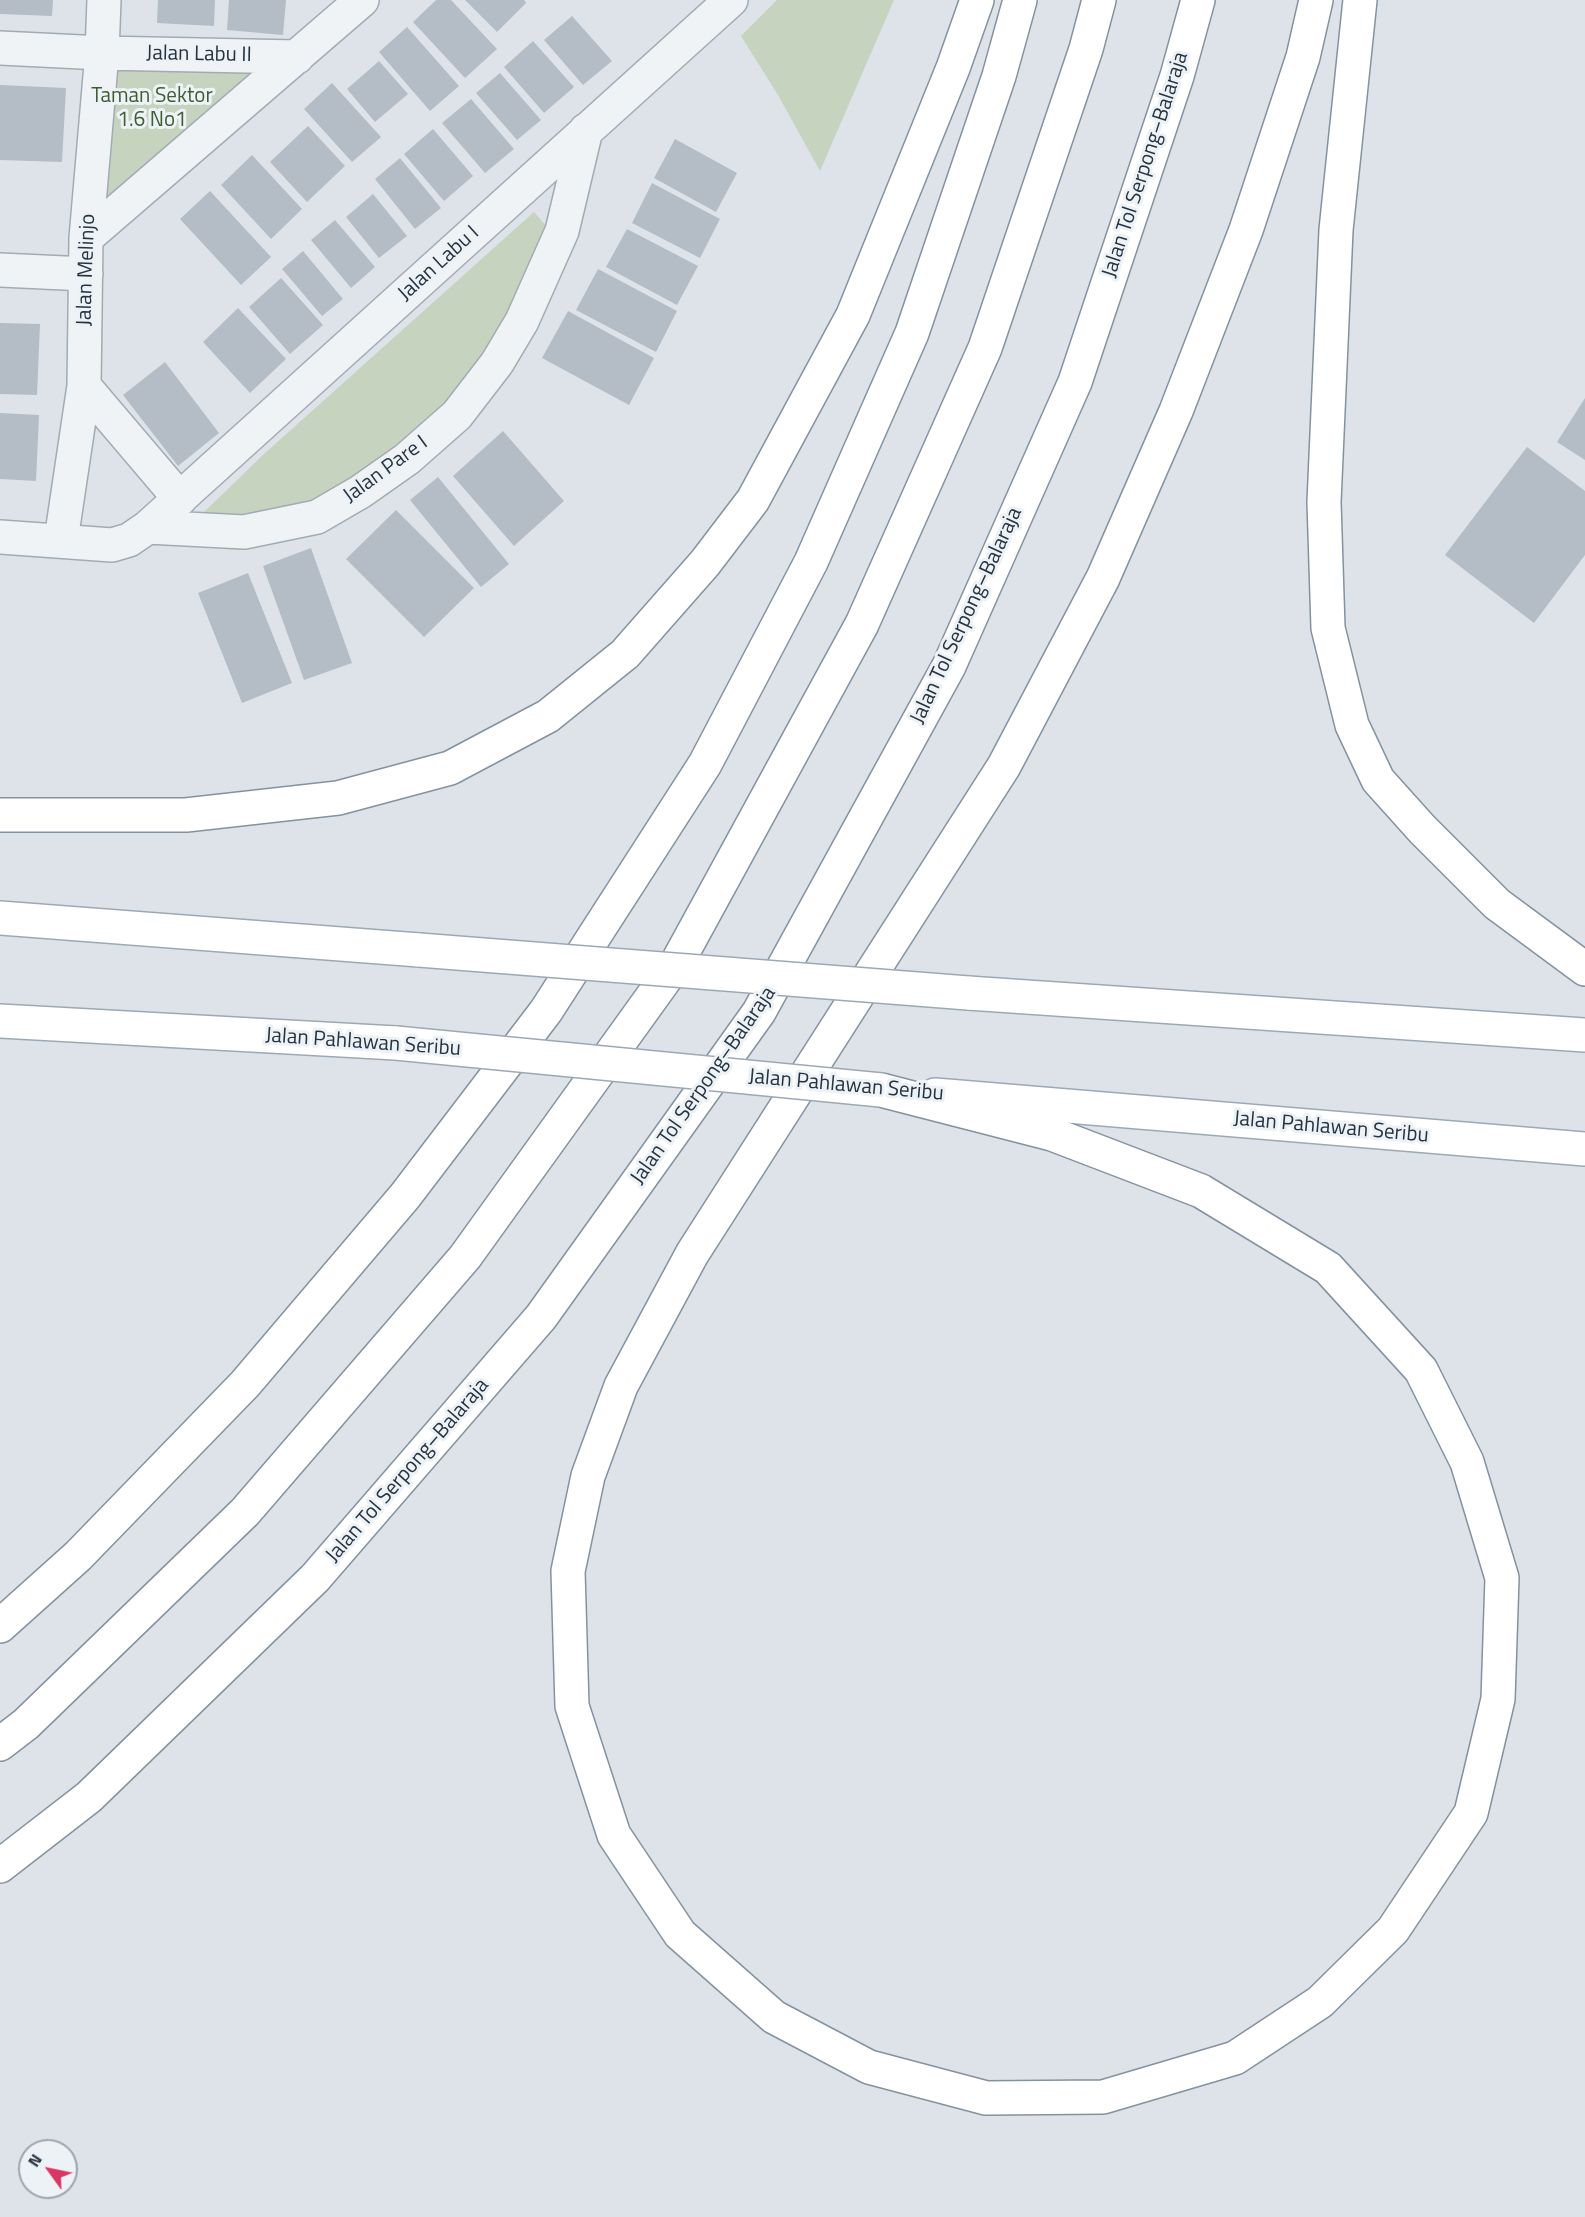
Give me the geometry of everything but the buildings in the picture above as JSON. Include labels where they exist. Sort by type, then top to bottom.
[{"type":"main road","points":[[0,815],[186,815],[338,798],[450,768],[548,716],[625,654],[705,563],[753,500],[853,315],[953,68],[977,0]]},
{"type":"main road","points":[[0,1626],[78,1556],[245,1384],[405,1196],[546,1011],[705,764],[811,562],[912,333],[999,76],[1020,0]]},
{"type":"main road","points":[[0,1744],[26,1724],[245,1512],[465,1257],[678,961],[862,624],[985,348],[1086,49],[1098,0]]},
{"type":"main road","name":"Jalan Tol Serpong–Balaraja","points":[[0,1866],[89,1797],[315,1578],[541,1317],[759,1012],[948,666],[1075,382],[1177,76],[1198,0]]},
{"type":"main road","points":[[881,1090],[1052,1134],[1201,1191],[1328,1268],[1421,1370],[1467,1462],[1502,1578],[1497,1699],[1471,1813],[1392,1930],[1320,2002],[1235,2058],[1103,2097],[986,2098],[869,2067],[774,2017],[680,1934],[614,1836],[572,1706],[568,1571],[588,1476],[621,1386],[692,1254],[1004,766],[1103,578],[1176,411],[1246,230],[1303,57],[1316,0]]},
{"type":"main road","points":[[1360,0],[1336,230],[1324,502],[1328,628],[1352,724],[1378,780],[1422,829],[1497,904],[1585,969]]},
{"type":"main road","points":[[0,918],[968,993],[1585,1035]]},
{"type":"main road","name":"Jalan Pahlawan Seribu","points":[[0,1021],[396,1043],[881,1090],[1585,1149]]},
{"type":"street","name":"Jalan Melinjo","points":[[61,540],[84,386],[86,238],[102,53],[104,0]]},
{"type":"street","name":"Jalan Labu II","points":[[86,238],[362,0]]},
{"type":"street","name":"Jalan Labu I","points":[[148,527],[731,0]]},
{"type":"street","name":"Jalan Labu II","points":[[0,48],[102,53],[297,57]]},
{"type":"street","name":"Jalan Pare I","points":[[148,527],[244,532],[317,517],[360,492],[407,459],[457,415],[497,363],[522,321],[562,231],[586,130]]},
{"type":"street","points":[[0,270],[86,274]]},
{"type":"street","points":[[84,386],[180,499]]},
{"type":"street","points":[[0,537],[112,544],[129,540],[148,527]]},
{"type":"green space","points":[[777,0],[894,0],[820,171],[778,95],[741,36]]},
{"type":"green space","name":"Taman Sektor 1.6 No1","points":[[106,60],[282,62],[94,225]]},
{"type":"green space","points":[[534,212],[548,228],[475,384],[317,508],[266,531],[200,516],[264,454]]}]
